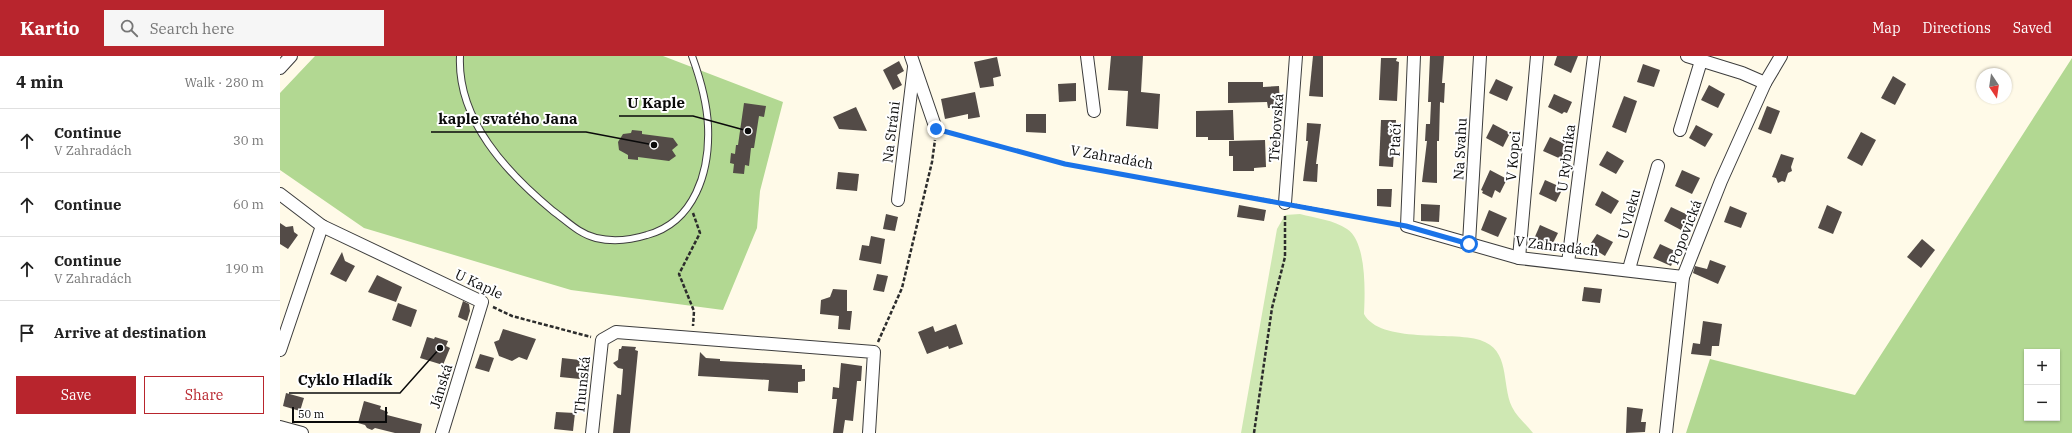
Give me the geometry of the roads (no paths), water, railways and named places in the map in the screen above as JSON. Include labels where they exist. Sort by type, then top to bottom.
[{"type":"street","points":[[280,68],[291,56]]},
{"type":"street","points":[[1087,56],[1094,112]]},
{"type":"street","name":"Třebovská","points":[[1285,203],[1296,56]]},
{"type":"street","name":"Ptačí","points":[[1406,226],[1414,56]]},
{"type":"street","name":"Na Svahu","points":[[1469,244],[1480,56]]},
{"type":"street","name":"V Kopci","points":[[1519,258],[1538,56]]},
{"type":"street","name":"U Rybníka","points":[[1568,263],[1594,56]]},
{"type":"street","points":[[1687,56],[1742,73],[1764,83]]},
{"type":"street","name":"Popovická","points":[[1666,433],[1683,277],[1721,181],[1764,83],[1781,56]]},
{"type":"street","name":"Na Stráni","points":[[913,61],[936,129]]},
{"type":"street","name":"Na Stráni","points":[[898,200],[913,61]]},
{"type":"street","points":[[1680,130],[1701,61]]},
{"type":"street","name":"U Vleku","points":[[1629,269],[1658,166]]},
{"type":"street","name":"U Kaple","points":[[280,194],[322,226],[482,302]]},
{"type":"street","points":[[280,350],[322,226]]},
{"type":"street","name":"V Zahradách","points":[[1406,226],[1519,258],[1629,269],[1683,277]]},
{"type":"street","name":"Jánská","points":[[442,433],[482,302]]},
{"type":"street","name":"Thunská","points":[[592,433],[602,340],[616,332],[874,352],[870,433]]},
{"type":"street","points":[[280,427],[302,433]]},
{"type":"lane","points":[[460,56],[462,86],[474,119],[487,143],[512,173],[578,230],[596,238],[619,240],[636,238],[659,232],[674,223],[690,205],[699,191],[706,160],[708,126],[701,82],[692,56]]},
{"type":"place","name":"U Kaple","points":[[748,131]]},
{"type":"place","name":"kaple svatého Jana","points":[[654,145]]},
{"type":"place","name":"Cyklo Hladík","points":[[440,348]]}]
